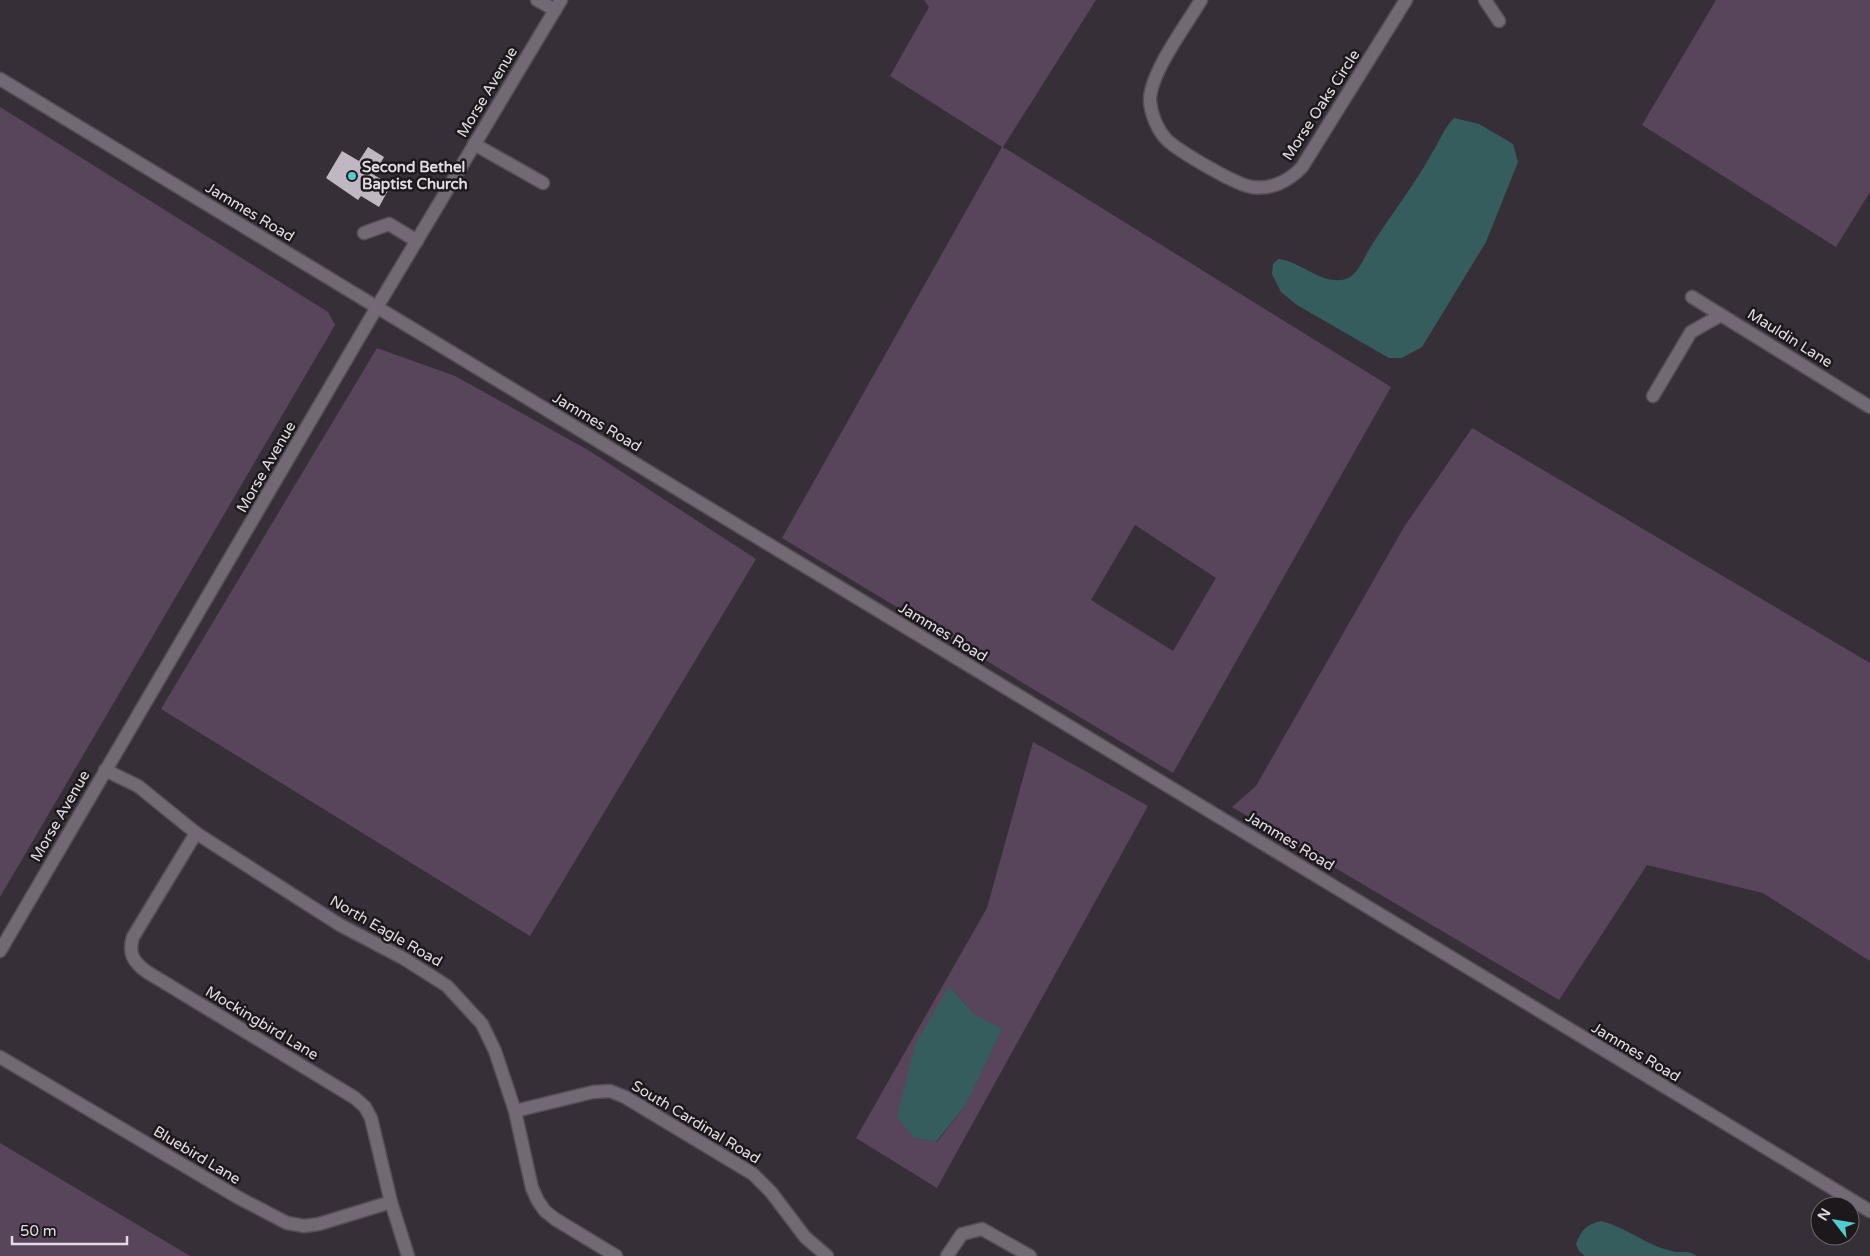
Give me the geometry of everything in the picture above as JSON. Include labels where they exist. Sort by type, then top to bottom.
[{"type":"street","points":[[537,0],[558,5]]},
{"type":"street","name":"Morse Oaks Circle","points":[[1201,0],[1153,82],[1150,101],[1154,116],[1160,130],[1170,142],[1236,182],[1259,188],[1280,184],[1302,167],[1406,0]]},
{"type":"street","points":[[1486,0],[1499,21]]},
{"type":"street","name":"Morse Avenue","points":[[0,951],[377,307],[558,5]]},
{"type":"street","name":"Jammes Road","points":[[0,79],[1870,1211]]},
{"type":"street","points":[[474,144],[543,183]]},
{"type":"street","points":[[364,233],[389,224],[417,241]]},
{"type":"street","name":"Mauldin Lane","points":[[1692,297],[1870,407]]},
{"type":"street","points":[[1653,396],[1691,332],[1720,315]]},
{"type":"street","name":"North Eagle Road","points":[[105,770],[138,786],[196,833],[340,925],[403,958],[447,986],[482,1024],[504,1073],[515,1111],[532,1188],[541,1206],[555,1219],[616,1256]]},
{"type":"street","name":"Mockingbird Lane","points":[[196,833],[133,937],[130,946],[132,956],[137,965],[147,972],[355,1098],[365,1107],[371,1118],[391,1202],[408,1256]]},
{"type":"street","name":"Bluebird Lane","points":[[0,1056],[239,1198],[287,1224],[304,1226],[319,1224],[391,1202]]},
{"type":"street","name":"South Cardinal Road","points":[[515,1111],[593,1092],[610,1091],[625,1097],[753,1174],[771,1192],[805,1237],[827,1256]]},
{"type":"street","points":[[947,1256],[962,1234],[982,1229],[1030,1256]]},
{"type":"shaded area","points":[[924,0],[1096,0],[1003,147],[1391,387],[1173,773],[782,538],[1002,147],[890,76],[929,7]],"holes":[[[1135,525],[1216,578],[1173,651],[1091,600]]]},
{"type":"shaded area","points":[[1716,0],[1870,0],[1870,192],[1836,247],[1642,125]]},
{"type":"shaded area","points":[[0,107],[328,312],[335,325],[0,897]]},
{"type":"shaded area","points":[[1454,118],[1479,124],[1513,144],[1518,162],[1486,242],[1422,347],[1402,358],[1389,358],[1297,305],[1281,292],[1272,274],[1273,264],[1278,259],[1287,261],[1328,279],[1346,279],[1353,275],[1417,179],[1444,131]]},
{"type":"shaded area","points":[[377,348],[455,376],[588,450],[756,559],[530,936],[161,709]]},
{"type":"shaded area","points":[[1472,428],[1870,663],[1870,961],[1763,893],[1647,865],[1559,1000],[1232,807],[1256,786],[1404,527]]},
{"type":"shaded area","points":[[1033,742],[1148,806],[937,1188],[856,1138],[987,908]],"holes":[[[950,987],[974,1014],[965,1106],[937,1142],[914,1138]]]},
{"type":"shaded area","points":[[949,986],[974,1014],[1002,1029],[965,1106],[936,1142],[914,1138],[897,1117],[915,1045]]},
{"type":"shaded area","points":[[0,1143],[190,1256],[0,1256]]},
{"type":"shaded area","points":[[1601,1221],[1619,1227],[1653,1245],[1697,1256],[1585,1256],[1579,1251],[1576,1244],[1578,1239],[1582,1231],[1588,1226]]},
{"type":"building","name":"Second Bethel Baptist Church","points":[[368,147],[384,157],[374,175],[391,185],[379,207],[361,196],[358,200],[326,178],[342,151],[359,161]]},
{"type":"place","name":"Second Bethel Baptist Church","points":[[352,176]]}]
